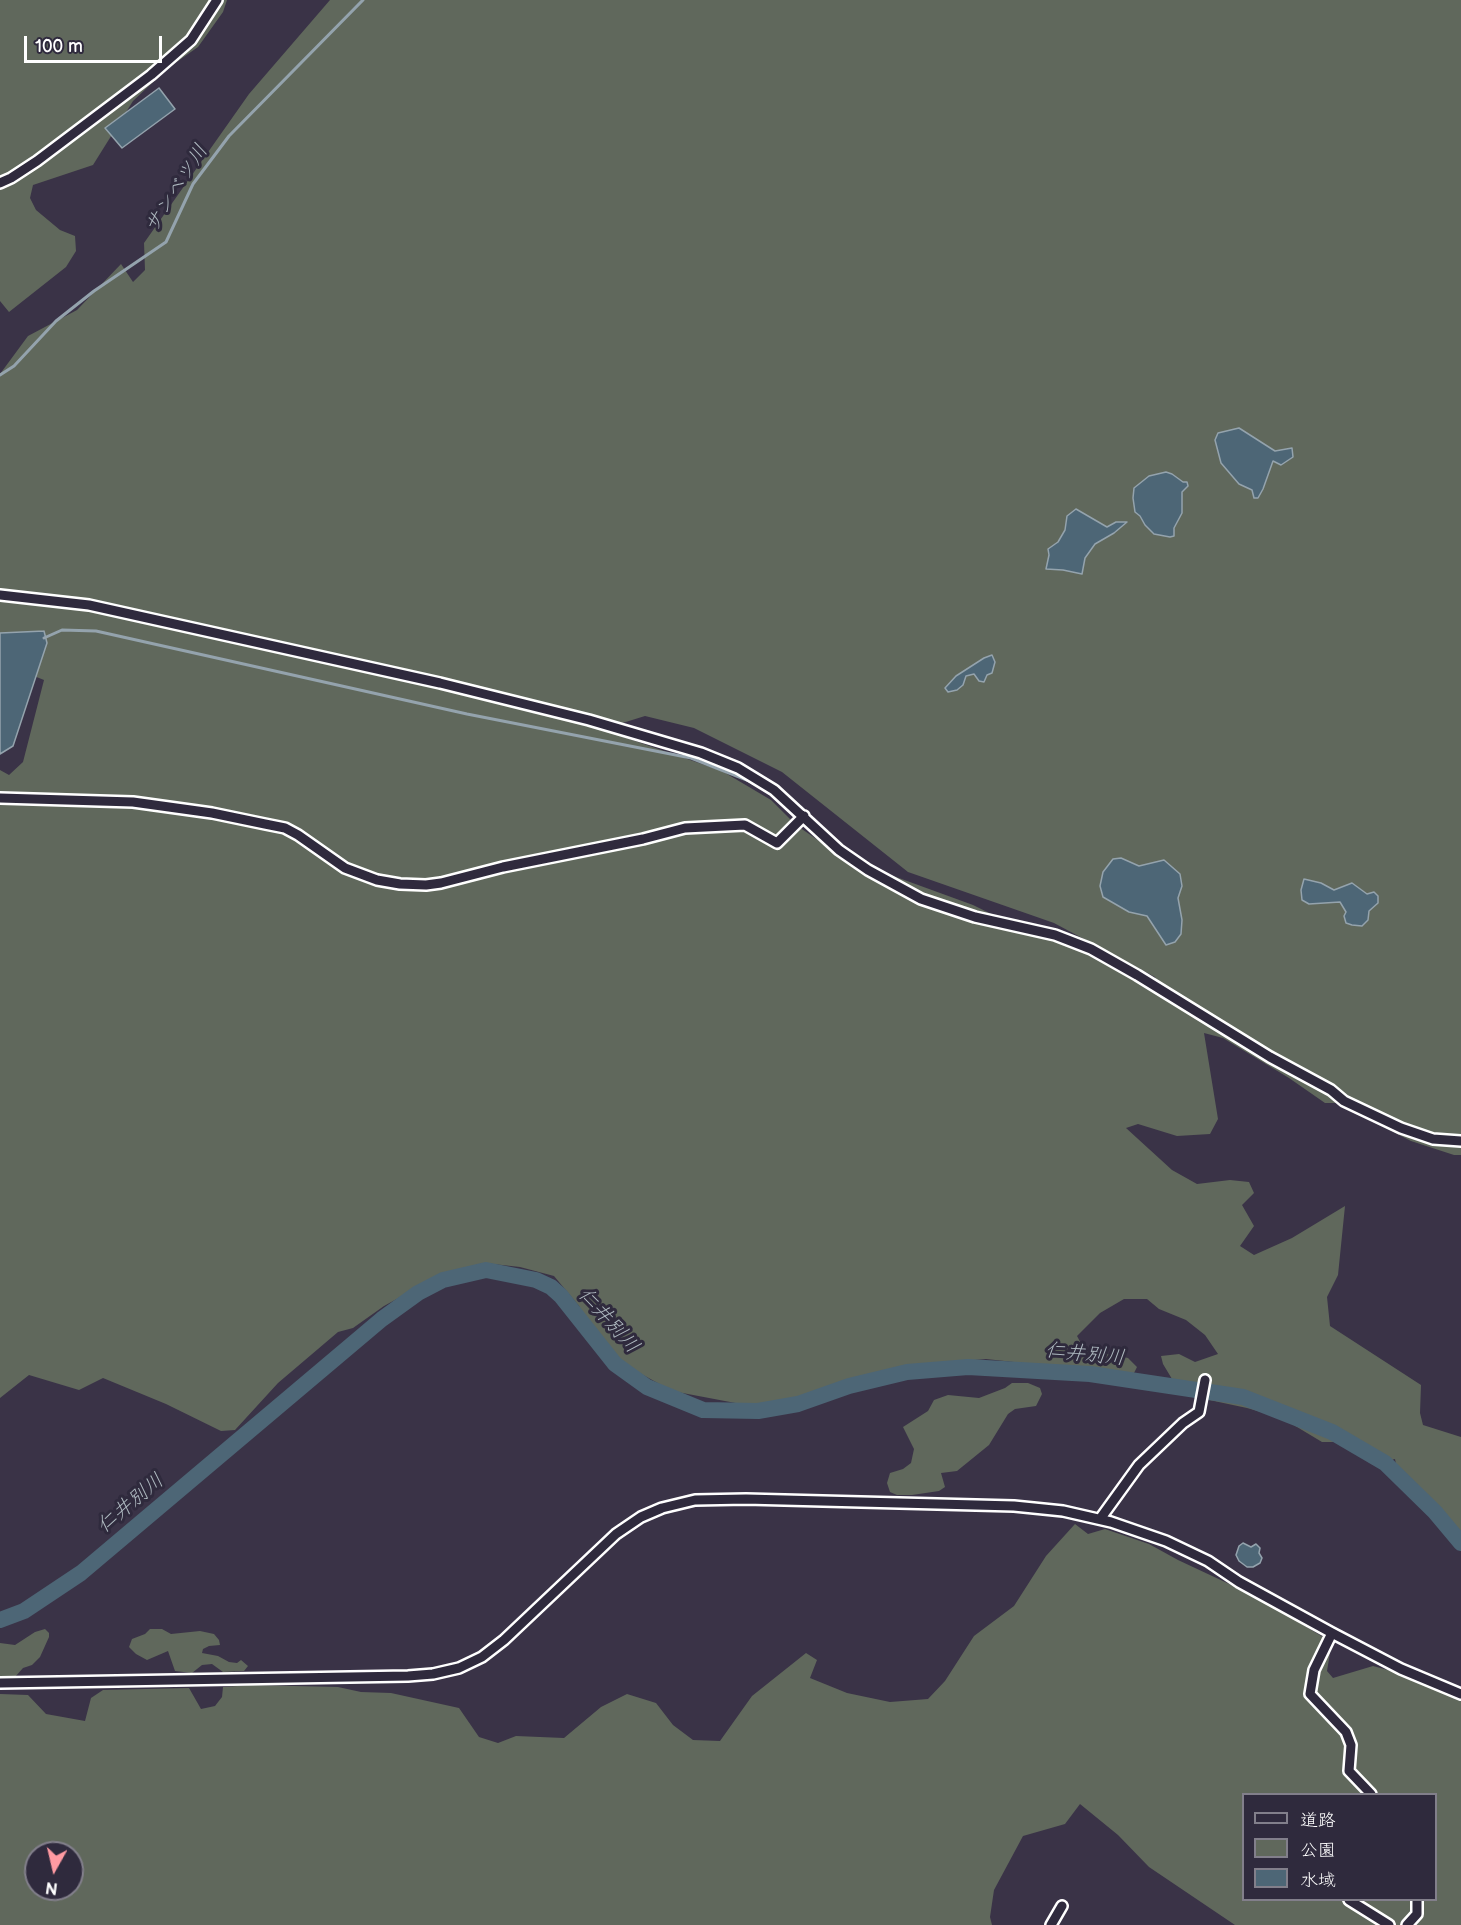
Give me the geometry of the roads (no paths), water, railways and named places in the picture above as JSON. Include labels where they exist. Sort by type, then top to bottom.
[{"type":"street","points":[[0,183],[37,161],[177,54],[191,40],[217,0]]},
{"type":"street","points":[[0,595],[89,605],[440,683],[590,720],[701,753],[738,768],[774,790],[838,850],[868,870],[921,899],[975,917],[1055,935],[1091,949],[1270,1057],[1331,1090],[1344,1101],[1401,1128],[1433,1139],[1461,1141]]},
{"type":"street","points":[[0,798],[133,802],[212,813],[285,828],[345,868],[377,880],[426,885],[441,884],[513,865],[644,839],[685,828],[745,825],[777,843],[804,816]]},
{"type":"street","points":[[1100,1519],[1139,1465],[1183,1423],[1199,1412],[1205,1380]]},
{"type":"street","points":[[0,1683],[408,1676],[433,1674],[459,1668],[482,1657],[504,1640],[616,1534],[641,1517],[662,1508],[695,1500],[746,1499],[1014,1506],[1063,1511],[1100,1519],[1166,1541],[1208,1561],[1239,1582],[1332,1633],[1401,1669],[1461,1694]]},
{"type":"street","points":[[1332,1633],[1314,1670],[1310,1694],[1346,1732],[1351,1745],[1349,1771],[1370,1793]]},
{"type":"street","points":[[1352,1901],[1389,1925]]},
{"type":"street","points":[[1407,1925],[1417,1914],[1418,1901]]},
{"type":"street","points":[[1051,1925],[1062,1906]]},
{"type":"water","points":[[159,88],[175,109],[122,148],[105,128]]},
{"type":"water","points":[[1239,428],[1275,451],[1292,448],[1293,457],[1281,465],[1273,461],[1258,498],[1254,498],[1252,490],[1239,484],[1221,463],[1215,440],[1218,433]]},
{"type":"water","points":[[1166,472],[1187,482],[1188,486],[1182,492],[1182,513],[1174,528],[1174,536],[1170,537],[1154,534],[1145,525],[1135,512],[1133,498],[1134,488],[1149,476]]},
{"type":"water","points":[[1076,509],[1107,527],[1116,522],[1127,522],[1095,544],[1085,558],[1082,574],[1046,569],[1048,549],[1058,542],[1065,530],[1067,516]]},
{"type":"water","points":[[44,631],[47,643],[13,746],[0,754],[0,633]]},
{"type":"water","points":[[992,655],[995,662],[992,673],[987,675],[984,682],[979,681],[974,674],[966,676],[963,685],[957,690],[948,692],[945,688],[956,676]]},
{"type":"water","points":[[1121,858],[1139,866],[1164,860],[1180,874],[1182,886],[1178,898],[1182,920],[1181,934],[1175,942],[1166,945],[1147,916],[1129,912],[1103,897],[1100,886],[1103,872],[1113,859]]},
{"type":"water","points":[[1304,879],[1321,883],[1334,890],[1352,883],[1367,894],[1374,892],[1378,896],[1378,903],[1369,911],[1368,920],[1362,926],[1352,925],[1346,923],[1344,916],[1346,912],[1340,902],[1309,904],[1302,900],[1301,890]]},
{"type":"water","points":[[1243,1543],[1251,1547],[1256,1544],[1260,1548],[1259,1553],[1262,1558],[1260,1563],[1247,1567],[1239,1561],[1236,1555],[1239,1546]]},
{"type":"waterway","name":"サンベツ川","points":[[0,375],[14,366],[56,321],[94,291],[166,242],[193,184],[229,136],[363,0]]},
{"type":"waterway","points":[[44,638],[62,630],[96,631],[467,714],[691,758],[752,782]]},
{"type":"waterway","name":"仁井別川","points":[[0,1620],[24,1611],[81,1573],[382,1319],[418,1293],[443,1280],[486,1270],[536,1280],[551,1287],[561,1296],[615,1364],[647,1387],[703,1410],[758,1411],[798,1404],[849,1386],[907,1372],[968,1367],[1090,1374],[1243,1397],[1332,1432],[1385,1463],[1435,1512],[1461,1543]]}]
